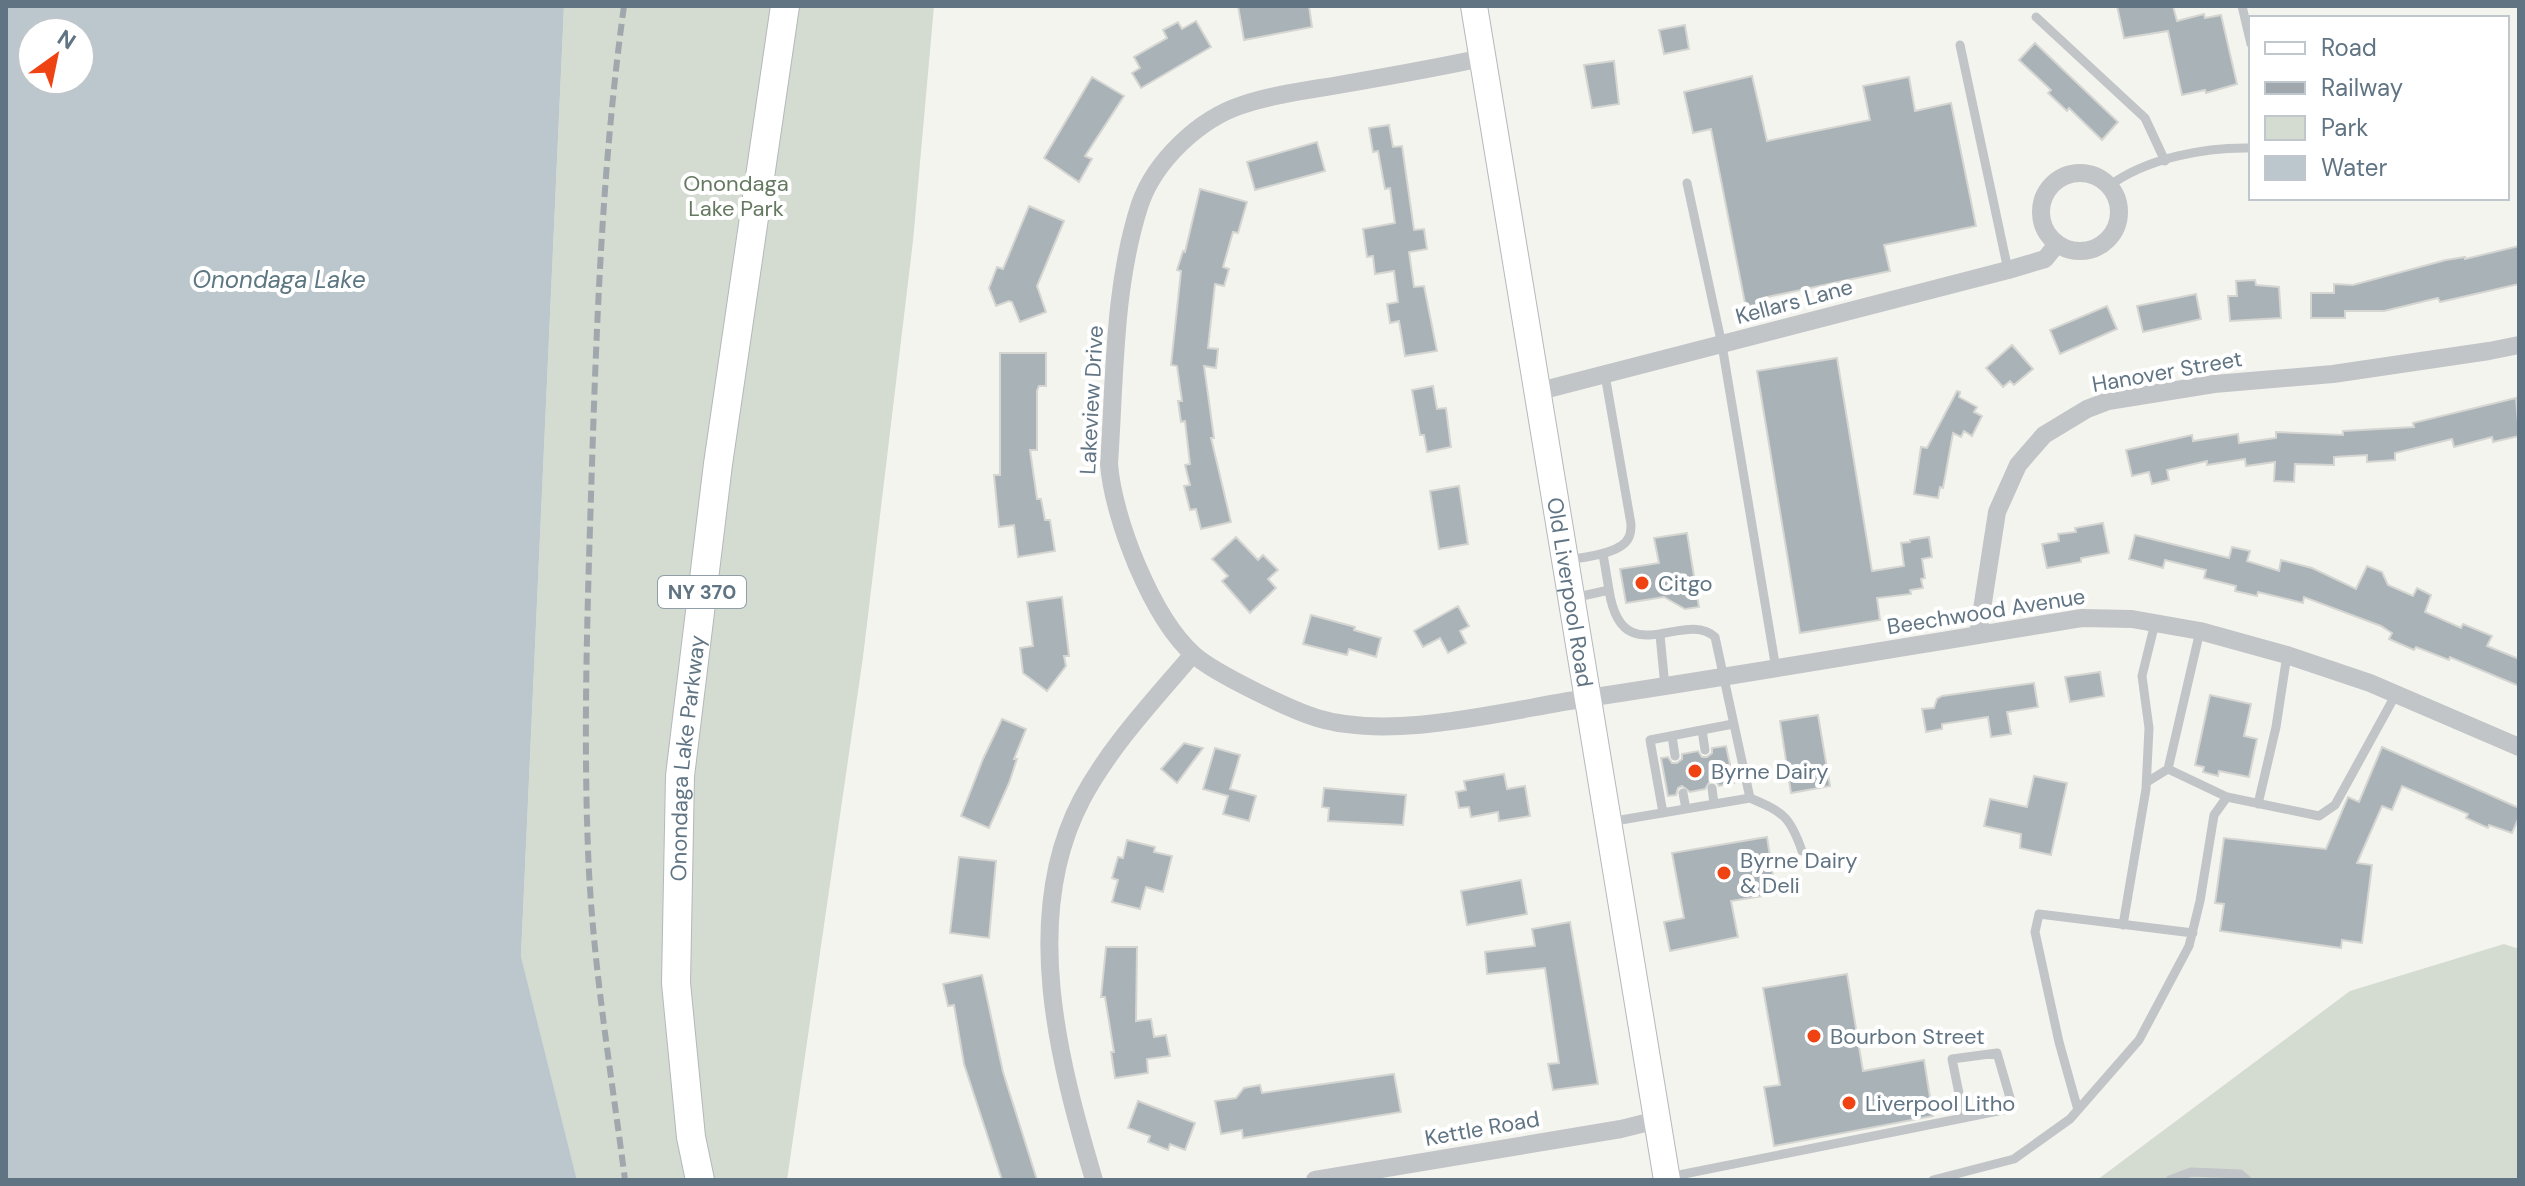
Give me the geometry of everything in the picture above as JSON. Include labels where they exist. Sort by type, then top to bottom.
[{"type":"main road","name":"Onondaga Lake Parkway","points":[[700,1180],[691,1137],[676,983],[680,776],[718,464],[785,6]]},
{"type":"main road","name":"Old Liverpool Road","points":[[1475,6],[1666,1179]]},
{"type":"street","name":"Lakeview Drive","points":[[1482,58],[1276,95],[1239,106],[1202,125],[1167,158],[1141,204],[1121,286],[1109,464],[1111,487],[1136,563],[1176,634],[1193,654],[1250,686],[1318,718],[1374,727],[1431,723],[1586,699]]},
{"type":"street","points":[[2074,173],[2088,173],[2109,186],[2119,209],[2118,222],[2104,243],[2081,251],[2057,244],[2047,234],[2040,209],[2043,196],[2051,185],[2074,173]]},
{"type":"street","name":"Kellars Lane","points":[[1536,392],[2008,270],[2045,259],[2057,244]]},
{"type":"street","name":"Hanover Street","points":[[1978,635],[1997,512],[2018,465],[2044,435],[2087,409],[2108,401],[2214,384],[2333,374],[2519,345]]},
{"type":"street","name":"Beechwood Avenue","points":[[1586,699],[2082,618],[2132,619],[2200,631],[2287,655],[2396,694],[2519,747]]},
{"type":"street","points":[[1094,1180],[1060,1050],[1050,984],[1053,895],[1064,843],[1081,800],[1114,748],[1193,654]]},
{"type":"street","name":"Kettle Road","points":[[1315,1180],[1621,1129],[1657,1120]]},
{"type":"lane","points":[[2242,6],[2249,36]]},
{"type":"lane","points":[[2036,17],[2145,118],[2165,161]]},
{"type":"lane","points":[[1960,45],[2008,270]]},
{"type":"lane","points":[[2109,186],[2122,176],[2165,161],[2219,147],[2249,148]]},
{"type":"lane","points":[[1687,183],[1722,345],[1776,669]]},
{"type":"lane","points":[[1564,561],[1603,554],[1622,545],[1630,537],[1631,524],[1605,375]]},
{"type":"lane","points":[[1603,554],[1616,618],[1627,629],[1641,634],[1660,635],[1699,629],[1715,637],[1750,798]]},
{"type":"lane","points":[[1570,598],[1609,590]]},
{"type":"lane","points":[[2123,925],[2147,782],[2149,728],[2142,676],[2155,623]]},
{"type":"lane","points":[[2147,782],[2168,769],[2200,631]]},
{"type":"lane","points":[[1660,635],[1665,687]]},
{"type":"lane","points":[[2258,804],[2276,727],[2287,655]]},
{"type":"lane","points":[[2168,769],[2227,797],[2319,816],[2335,805],[2396,694]]},
{"type":"lane","points":[[1663,813],[1650,740],[1733,724]]},
{"type":"lane","points":[[1702,730],[1705,750]]},
{"type":"lane","points":[[1672,736],[1675,756]]},
{"type":"lane","points":[[1712,788],[1714,804]]},
{"type":"lane","points":[[1683,793],[1686,809]]},
{"type":"lane","points":[[1933,1180],[2014,1159],[2070,1119],[2139,1040],[2189,946],[2214,815],[2227,797]]},
{"type":"lane","points":[[1607,823],[1750,798],[1780,811],[1795,830],[1802,851]]},
{"type":"lane","points":[[2078,1110],[2059,1042],[2035,932],[2039,914],[2193,933]]},
{"type":"lane","points":[[1666,1179],[2013,1108],[1997,1053],[1952,1059],[1964,1118]]},
{"type":"lane","points":[[2170,1180],[2191,1172],[2240,1174],[2247,1180]]},
{"type":"green space","name":"Onondaga Lake Park","points":[[564,6],[934,6],[913,241],[863,657],[787,1180],[577,1180],[521,956]]},
{"type":"green space","points":[[2504,944],[2519,949],[2519,1180],[2097,1180],[2350,991]]},
{"type":"water","name":"Onondaga Lake","points":[[6,6],[564,6],[521,956],[577,1180],[6,1180]]},
{"type":"building","points":[[1238,6],[1309,6],[1312,27],[1244,40]]},
{"type":"building","points":[[2117,6],[2173,6],[2177,21],[2204,14],[2205,18],[2221,15],[2237,84],[2206,93],[2205,90],[2182,95],[2168,31],[2124,38]]},
{"type":"building","points":[[1196,21],[1211,47],[1141,88],[1132,73],[1140,68],[1134,57],[1167,38],[1163,30],[1178,22],[1182,29]]},
{"type":"building","points":[[1685,25],[1689,49],[1664,54],[1659,30]]},
{"type":"building","points":[[2035,43],[2118,122],[2102,140],[2069,108],[2067,111],[2048,93],[2051,90],[2019,60]]},
{"type":"building","points":[[1614,61],[1619,104],[1592,108],[1584,65]]},
{"type":"building","points":[[1752,76],[1767,141],[1870,120],[1863,86],[1909,77],[1915,111],[1951,103],[1976,226],[1884,245],[1890,271],[1767,297],[1769,303],[1746,308],[1711,129],[1693,133],[1684,92]]},
{"type":"building","points":[[1092,77],[1124,96],[1085,156],[1092,159],[1079,182],[1044,158]]},
{"type":"building","points":[[1389,125],[1393,147],[1402,146],[1414,230],[1424,229],[1427,249],[1409,252],[1414,287],[1424,286],[1437,351],[1405,356],[1399,321],[1390,323],[1387,304],[1398,302],[1394,271],[1375,274],[1373,256],[1367,257],[1363,229],[1395,223],[1390,188],[1385,189],[1378,151],[1373,152],[1369,128]]},
{"type":"building","points":[[1317,142],[1325,171],[1255,190],[1247,162]]},
{"type":"building","points":[[1200,189],[1247,202],[1238,233],[1233,232],[1223,267],[1229,269],[1224,286],[1215,284],[1208,348],[1218,349],[1216,368],[1204,366],[1214,438],[1211,438],[1231,522],[1201,529],[1196,509],[1190,510],[1184,486],[1190,485],[1185,465],[1190,464],[1185,421],[1181,422],[1178,401],[1182,401],[1177,366],[1171,365],[1181,271],[1177,270],[1185,252]]},
{"type":"building","points":[[1029,206],[1064,221],[1037,286],[1046,312],[1020,322],[1012,302],[996,306],[989,288],[997,267],[1003,269]]},
{"type":"building","points":[[2519,246],[2519,284],[2384,311],[2345,311],[2345,318],[2311,318],[2311,293],[2334,293],[2334,284],[2353,285],[2446,260],[2465,259]]},
{"type":"building","points":[[2255,280],[2256,285],[2279,287],[2281,318],[2230,321],[2228,296],[2237,296],[2236,281]]},
{"type":"building","points":[[2196,294],[2201,319],[2143,332],[2137,306]]},
{"type":"building","points":[[2107,306],[2117,329],[2060,354],[2050,330]]},
{"type":"building","points":[[2012,345],[2033,369],[2014,385],[2010,381],[2003,387],[1986,368]]},
{"type":"building","points":[[1000,353],[1046,353],[1046,386],[1039,386],[1037,391],[1037,450],[1030,450],[1037,499],[1041,499],[1045,520],[1050,520],[1055,551],[1018,557],[1014,525],[999,527],[994,475],[1000,475]]},
{"type":"building","points":[[1837,358],[1872,571],[1904,566],[1901,543],[1910,540],[1929,537],[1932,557],[1922,559],[1923,588],[1910,590],[1911,594],[1877,598],[1880,620],[1800,633],[1757,371]]},
{"type":"building","points":[[1433,386],[1437,409],[1446,408],[1451,447],[1427,452],[1424,435],[1420,435],[1412,390]]},
{"type":"building","points":[[1957,391],[1960,392],[1959,397],[1977,407],[1974,412],[1982,416],[1972,436],[1964,431],[1961,437],[1953,433],[1943,488],[1940,487],[1938,498],[1914,494],[1921,447],[1927,448]]},
{"type":"building","points":[[2516,398],[2519,436],[2493,442],[2492,437],[2454,447],[2452,439],[2395,453],[2395,460],[2367,462],[2367,455],[2334,457],[2334,465],[2295,464],[2294,482],[2274,481],[2275,462],[2246,466],[2245,459],[2207,465],[2207,461],[2167,470],[2169,480],[2152,484],[2149,472],[2132,476],[2126,450],[2192,435],[2193,441],[2238,434],[2239,443],[2276,438],[2276,432],[2343,435],[2343,431],[2414,427],[2413,423]]},
{"type":"building","points":[[1459,486],[1468,544],[1439,549],[1430,491]]},
{"type":"building","points":[[2103,523],[2109,553],[2047,568],[2042,544],[2059,541],[2058,534],[2076,532],[2075,528]]},
{"type":"building","points":[[1687,533],[1699,607],[1685,609],[1664,597],[1626,603],[1620,569],[1659,563],[1654,538]]},
{"type":"building","points":[[2135,535],[2229,558],[2232,547],[2250,551],[2247,561],[2279,571],[2281,560],[2312,568],[2356,589],[2367,566],[2382,572],[2388,585],[2413,596],[2417,588],[2431,595],[2425,612],[2461,628],[2463,624],[2492,636],[2487,646],[2519,659],[2519,686],[2450,657],[2449,660],[2416,647],[2414,650],[2389,639],[2392,633],[2381,626],[2304,597],[2303,603],[2258,592],[2257,596],[2235,591],[2236,586],[2204,578],[2206,570],[2165,560],[2163,568],[2129,559]]},
{"type":"building","points":[[1236,537],[1258,560],[1263,555],[1278,570],[1268,579],[1276,588],[1250,613],[1222,581],[1228,576],[1212,559]]},
{"type":"building","points":[[1062,597],[1069,656],[1064,656],[1066,666],[1047,691],[1023,673],[1020,648],[1033,646],[1027,602]]},
{"type":"building","points":[[1458,606],[1469,626],[1460,631],[1466,643],[1448,653],[1440,638],[1423,647],[1414,631]]},
{"type":"building","points":[[1311,615],[1381,638],[1376,657],[1349,649],[1347,655],[1303,644]]},
{"type":"building","points":[[2100,672],[2104,696],[2070,702],[2065,677]]},
{"type":"building","points":[[2034,683],[2038,707],[2007,712],[2011,734],[1991,737],[1988,717],[1942,724],[1942,729],[1926,732],[1922,709],[1934,708],[1937,699],[1942,696]]},
{"type":"building","points":[[2210,695],[2251,704],[2244,736],[2257,739],[2249,777],[2219,771],[2218,776],[2203,772],[2204,767],[2195,765]]},
{"type":"building","points":[[1818,715],[1830,786],[1791,793],[1780,721]]},
{"type":"building","points":[[1002,719],[1026,729],[1014,759],[1017,759],[1009,783],[989,828],[961,816]]},
{"type":"building","points":[[1184,743],[1203,748],[1177,783],[1161,769]]},
{"type":"building","name":"Byrne Dairy","points":[[1726,746],[1734,783],[1719,786],[1716,781],[1710,781],[1705,789],[1690,792],[1682,786],[1676,795],[1668,796],[1661,758],[1668,757],[1672,763],[1677,763],[1682,759],[1682,754],[1698,751],[1702,757],[1707,757],[1712,753],[1712,748]]},
{"type":"building","points":[[2382,747],[2519,808],[2519,817],[2512,833],[2489,825],[2488,828],[2466,818],[2468,814],[2402,786],[2392,810],[2382,806],[2357,863],[2372,865],[2362,943],[2342,940],[2341,948],[2220,931],[2224,904],[2215,903],[2224,838],[2326,849],[2348,797],[2359,802]]},
{"type":"building","points":[[1215,748],[1240,755],[1230,789],[1256,796],[1249,821],[1223,814],[1228,796],[1203,789]]},
{"type":"building","points":[[1504,774],[1507,789],[1525,786],[1530,816],[1499,821],[1498,812],[1471,817],[1469,807],[1459,808],[1456,792],[1466,790],[1464,781]]},
{"type":"building","points":[[2034,776],[2067,783],[2051,855],[2020,848],[2021,834],[1984,826],[1990,799],[2027,807]]},
{"type":"building","points":[[1324,788],[1406,795],[1403,825],[1328,821],[1329,808],[1322,807]]},
{"type":"building","name":"Byrne Dairy & Deli","points":[[1767,837],[1776,894],[1731,901],[1738,937],[1670,951],[1664,922],[1684,918],[1672,853]]},
{"type":"building","points":[[1127,840],[1155,847],[1154,852],[1172,856],[1163,892],[1146,887],[1140,909],[1112,902],[1118,880],[1112,878],[1118,857],[1123,858]]},
{"type":"building","points":[[959,857],[996,861],[989,938],[950,933]]},
{"type":"building","points":[[1521,880],[1527,914],[1467,925],[1461,891]]},
{"type":"building","points":[[1570,922],[1598,1084],[1553,1090],[1548,1064],[1559,1063],[1545,968],[1487,974],[1485,952],[1535,946],[1532,929]]},
{"type":"building","points":[[1106,947],[1137,947],[1136,1021],[1151,1019],[1154,1037],[1166,1035],[1170,1056],[1147,1059],[1148,1073],[1115,1078],[1105,997],[1101,997]]},
{"type":"building","points":[[1847,974],[1863,1071],[1924,1060],[1933,1116],[1774,1146],[1764,1087],[1780,1085],[1763,988]]},
{"type":"building","points":[[982,975],[1003,1072],[1037,1180],[1002,1180],[964,1064],[954,1005],[948,1006],[943,984]]},
{"type":"building","points":[[1394,1074],[1401,1112],[1243,1138],[1242,1130],[1221,1134],[1215,1101],[1236,1098],[1244,1088],[1260,1085],[1262,1093]]},
{"type":"building","points":[[1138,1101],[1195,1123],[1185,1150],[1170,1144],[1168,1150],[1148,1142],[1150,1136],[1128,1128]]},
{"type":"railway","points":[[624,6],[606,177],[599,292],[589,560],[586,753],[594,933],[625,1180]]},
{"type":"place","name":"Citgo","points":[[1642,583]]},
{"type":"place","name":"Byrne Dairy","points":[[1695,771]]},
{"type":"place","name":"Byrne Dairy & Deli","points":[[1724,873]]},
{"type":"place","name":"Bourbon Street","points":[[1814,1036]]},
{"type":"place","name":"Liverpool Litho","points":[[1849,1103]]}]
